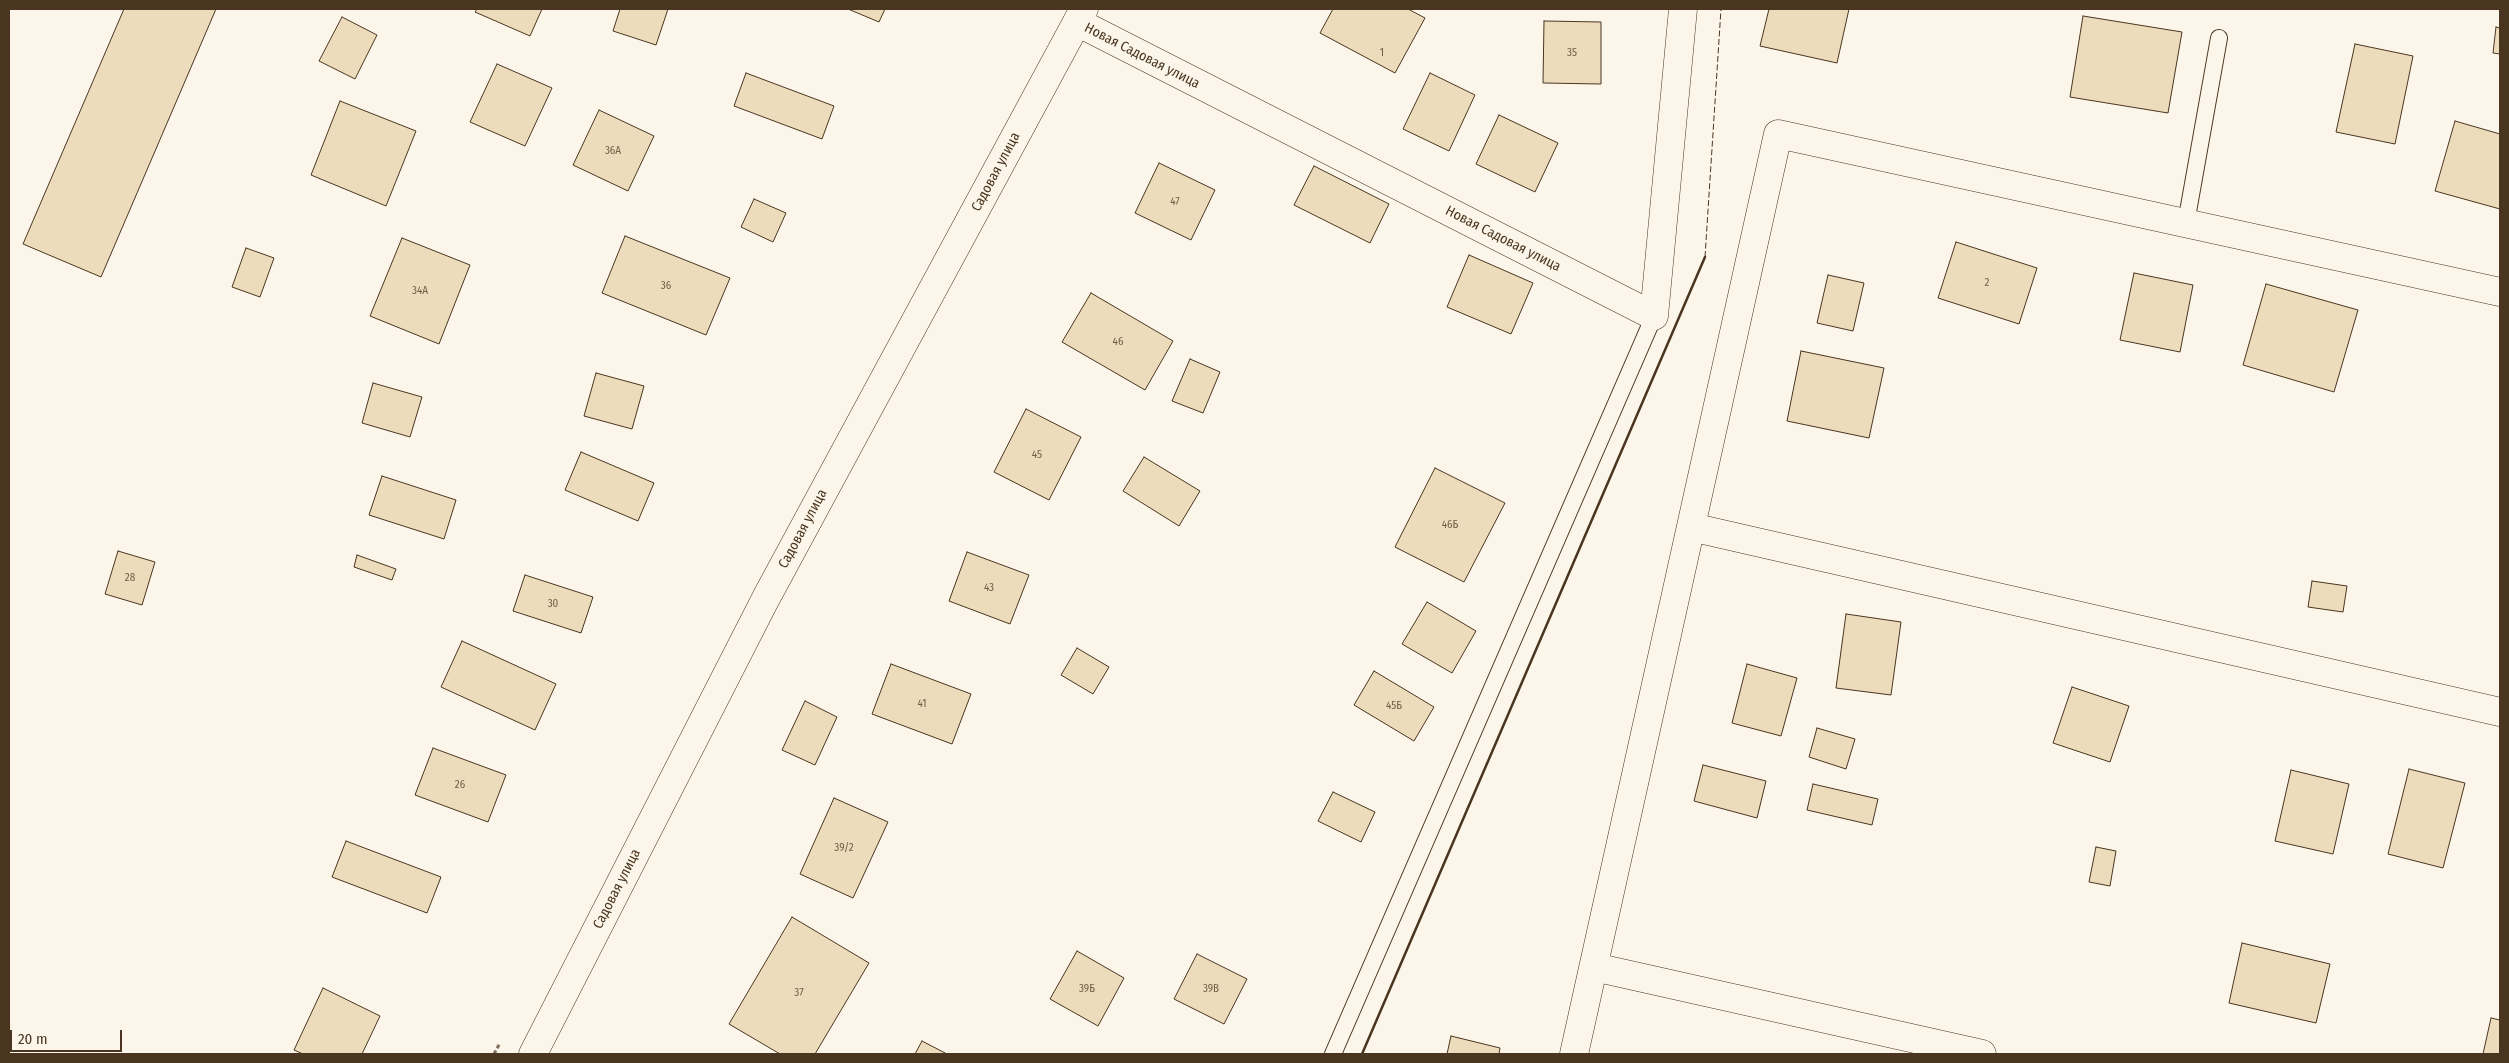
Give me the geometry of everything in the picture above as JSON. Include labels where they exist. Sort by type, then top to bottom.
[{"type":"street","points":[[1654,316],[1683,9]]},
{"type":"street","name":"Новая Садовая улица","points":[[1080,16],[1654,316]]},
{"type":"street","name":"Садовая улица","points":[[533,1054],[766,598],[1080,16]]},
{"type":"street","points":[[1574,1054],[1778,134],[2500,292]]},
{"type":"street","points":[[1691,527],[2500,712]]},
{"type":"street","points":[[1594,967],[1982,1054]]},
{"type":"lane","points":[[2186,223],[2219,38]]},
{"type":"lane","points":[[1333,1054],[1654,316]]},
{"type":"building","points":[[124,9],[216,9],[101,277],[23,244]]},
{"type":"building","points":[[477,9],[542,9],[530,36],[475,12]]},
{"type":"building","points":[[620,9],[668,9],[656,45],[613,31]]},
{"type":"building","points":[[848,9],[885,9],[879,22]]},
{"type":"building","points":[[1333,9],[1408,9],[1425,18],[1395,73],[1320,33]]},
{"type":"building","points":[[1769,9],[1849,9],[1837,63],[1760,46]]},
{"type":"building","points":[[2083,16],[2182,32],[2168,113],[2070,97]]},
{"type":"building","points":[[342,17],[377,35],[355,79],[319,61]]},
{"type":"building","points":[[1544,21],[1601,22],[1601,84],[1543,83]]},
{"type":"building","points":[[2496,27],[2500,28],[2500,54],[2493,53]]},
{"type":"building","points":[[2355,44],[2413,56],[2395,144],[2336,132]]},
{"type":"building","points":[[497,64],[552,88],[525,146],[470,122]]},
{"type":"building","points":[[746,73],[834,106],[822,139],[734,106]]},
{"type":"building","points":[[1430,73],[1475,95],[1449,151],[1403,129]]},
{"type":"building","points":[[340,101],[416,131],[386,206],[311,175]]},
{"type":"building","points":[[599,110],[654,136],[628,191],[573,165]]},
{"type":"building","points":[[1499,115],[1558,143],[1535,192],[1476,164]]},
{"type":"building","points":[[2455,121],[2500,134],[2500,209],[2435,191]]},
{"type":"building","points":[[1159,163],[1215,190],[1191,240],[1135,213]]},
{"type":"building","points":[[1314,166],[1389,204],[1370,243],[1294,205]]},
{"type":"building","points":[[754,199],[786,213],[773,242],[741,227]]},
{"type":"building","points":[[625,236],[730,278],[706,335],[602,293]]},
{"type":"building","points":[[402,238],[470,265],[439,344],[370,316]]},
{"type":"building","points":[[1956,242],[2037,268],[2019,324],[1938,298]]},
{"type":"building","points":[[246,248],[274,258],[260,297],[232,287]]},
{"type":"building","points":[[1469,255],[1533,283],[1511,334],[1447,307]]},
{"type":"building","points":[[2134,273],[2193,285],[2180,352],[2120,340]]},
{"type":"building","points":[[1828,275],[1864,283],[1853,331],[1817,323]]},
{"type":"building","points":[[2266,284],[2358,310],[2334,392],[2243,365]]},
{"type":"building","points":[[1091,293],[1173,341],[1145,390],[1062,342]]},
{"type":"building","points":[[1801,351],[1884,368],[1869,438],[1787,421]]},
{"type":"building","points":[[1190,359],[1220,372],[1203,413],[1172,401]]},
{"type":"building","points":[[596,373],[644,386],[632,429],[584,416]]},
{"type":"building","points":[[373,383],[422,397],[410,437],[362,423]]},
{"type":"building","points":[[1026,409],[1081,437],[1049,500],[994,472]]},
{"type":"building","points":[[581,452],[654,483],[638,521],[565,490]]},
{"type":"building","points":[[1144,457],[1200,491],[1179,526],[1123,491]]},
{"type":"building","points":[[1435,468],[1505,503],[1464,582],[1395,547]]},
{"type":"building","points":[[382,476],[456,500],[444,539],[369,515]]},
{"type":"building","points":[[118,551],[155,562],[142,605],[105,594]]},
{"type":"building","points":[[967,552],[1029,575],[1010,624],[949,601]]},
{"type":"building","points":[[357,555],[396,569],[392,580],[354,567]]},
{"type":"building","points":[[525,575],[593,597],[581,633],[513,611]]},
{"type":"building","points":[[2312,581],[2347,586],[2343,612],[2308,607]]},
{"type":"building","points":[[1427,602],[1476,631],[1452,673],[1402,644]]},
{"type":"building","points":[[1846,614],[1901,622],[1891,695],[1836,688]]},
{"type":"building","points":[[462,641],[556,684],[535,730],[441,687]]},
{"type":"building","points":[[1077,648],[1109,667],[1093,694],[1061,675]]},
{"type":"building","points":[[891,664],[971,694],[952,744],[872,714]]},
{"type":"building","points":[[1747,664],[1797,678],[1781,736],[1732,723]]},
{"type":"building","points":[[1374,671],[1434,707],[1414,741],[1354,705]]},
{"type":"building","points":[[2072,687],[2129,706],[2110,762],[2053,743]]},
{"type":"building","points":[[805,701],[837,717],[815,765],[782,750]]},
{"type":"building","points":[[1817,728],[1855,739],[1846,769],[1809,757]]},
{"type":"building","points":[[433,748],[506,775],[488,822],[415,795]]},
{"type":"building","points":[[1703,765],[1766,781],[1757,818],[1694,801]]},
{"type":"building","points":[[2409,769],[2465,783],[2443,868],[2388,854]]},
{"type":"building","points":[[2291,770],[2349,784],[2333,854],[2275,841]]},
{"type":"building","points":[[1813,784],[1878,799],[1872,825],[1807,810]]},
{"type":"building","points":[[1333,792],[1375,812],[1361,842],[1318,821]]},
{"type":"building","points":[[834,798],[888,822],[853,898],[800,874]]},
{"type":"building","points":[[346,841],[441,877],[427,913],[332,877]]},
{"type":"building","points":[[2096,847],[2116,851],[2110,886],[2089,882]]},
{"type":"building","points":[[792,917],[869,963],[815,1054],[780,1054],[729,1024]]},
{"type":"building","points":[[2242,943],[2330,964],[2316,1023],[2229,1003]]},
{"type":"building","points":[[1077,951],[1124,978],[1098,1026],[1050,999]]},
{"type":"building","points":[[1197,954],[1247,979],[1224,1024],[1174,999]]},
{"type":"building","points":[[323,988],[380,1016],[362,1054],[303,1054],[294,1050]]},
{"type":"building","points":[[2491,1018],[2500,1020],[2500,1054],[2483,1054]]},
{"type":"building","points":[[1451,1036],[1500,1048],[1499,1054],[1447,1054]]},
{"type":"building","points":[[922,1041],[947,1054],[915,1054]]},
{"type":"fence","points":[[1705,257],[1721,9]]},
{"type":"wall","points":[[1362,1054],[1705,257]]}]
